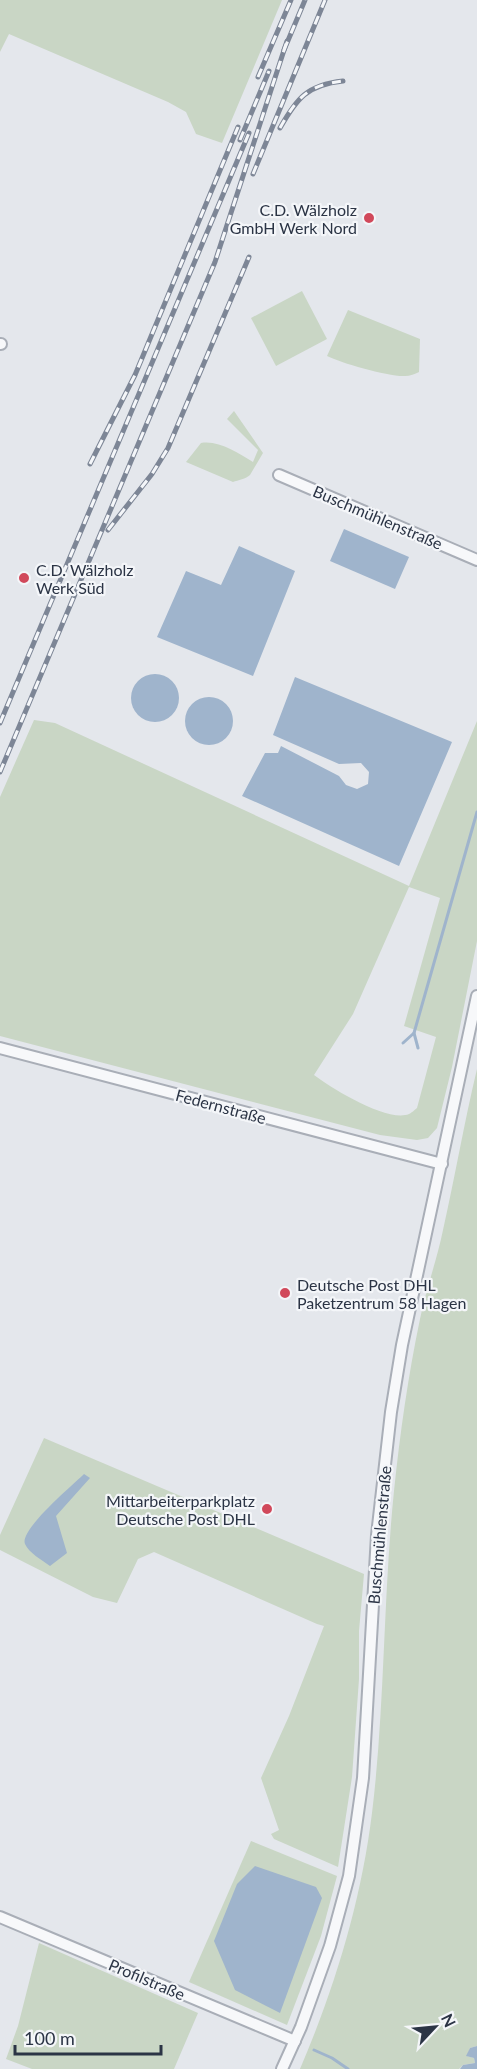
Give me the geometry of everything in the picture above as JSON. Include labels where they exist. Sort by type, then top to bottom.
[{"type":"street","name":"Buschmühlenstraße","points":[[279,475],[477,560]]},
{"type":"street","name":"Buschmühlenstraße","points":[[282,2069],[295,2041],[330,1946],[349,1876],[363,1778],[376,1544],[391,1412],[402,1346],[477,996]]},
{"type":"street","name":"Federnstraße","points":[[0,1048],[442,1164]]},
{"type":"street","name":"Profilstraße","points":[[0,1917],[295,2041]]},
{"type":"green space","points":[[0,0],[282,0],[222,143],[196,134],[186,112],[168,102],[9,34],[0,52]]},
{"type":"green space","points":[[302,291],[327,339],[276,366],[251,318]]},
{"type":"green space","points":[[348,310],[420,339],[419,372],[398,376],[354,366],[327,356]]},
{"type":"green space","points":[[234,411],[263,453],[250,475],[233,482],[186,462],[201,443],[215,443],[253,462],[258,450],[227,419]]},
{"type":"green space","points":[[34,720],[55,723],[409,886],[477,721],[477,941],[452,1067],[437,1128],[428,1138],[417,1140],[380,1135],[0,1036],[0,797]],"holes":[[[409,887],[440,898],[404,1026],[436,1037],[417,1108],[409,1114],[388,1114],[360,1103],[314,1075],[353,1014]]]},
{"type":"green space","points":[[477,1069],[477,2046],[470,2048],[467,2056],[474,2058],[475,2063],[463,2065],[459,2069],[300,2069],[345,1944],[367,1846],[376,1773],[382,1693],[390,1531],[402,1427],[420,1319],[441,1241]]},
{"type":"green space","points":[[44,1438],[364,1574],[352,1777],[338,1867],[274,1839],[271,1834],[279,1830],[261,1778],[289,1716],[324,1626],[154,1552],[138,1559],[117,1603],[93,1597],[0,1550],[0,1535]]},
{"type":"green space","points":[[251,1841],[337,1876],[321,1936],[287,2025],[189,1982]]},
{"type":"green space","points":[[39,1943],[198,2013],[174,2069],[32,2069],[6,2059],[18,2026]]},
{"type":"water","points":[[344,529],[409,557],[395,589],[330,561]]},
{"type":"water","points":[[239,546],[295,571],[253,676],[157,637],[186,571],[221,585]]},
{"type":"water","points":[[150,674],[160,674],[172,681],[179,693],[179,703],[172,715],[160,722],[150,722],[135,711],[131,703],[131,693],[142,678]]},
{"type":"water","points":[[295,677],[452,742],[399,866],[242,796],[265,753],[278,753],[281,746],[339,776],[346,785],[357,789],[368,784],[369,772],[361,763],[339,764],[273,735]]},
{"type":"water","points":[[209,697],[226,704],[233,721],[226,738],[209,745],[192,738],[185,721],[192,704]]},
{"type":"water","points":[[84,1474],[90,1478],[56,1516],[67,1553],[50,1566],[29,1550],[25,1544],[25,1537],[38,1519]]},
{"type":"water","points":[[255,1866],[316,1887],[322,1898],[280,2013],[235,1990],[214,1941],[237,1884]]},
{"type":"water","points":[[477,2046],[477,2069],[460,2069],[463,2065],[475,2063],[474,2058],[466,2056],[470,2048]]},
{"type":"waterway","points":[[418,1048],[414,1033],[477,812]]},
{"type":"waterway","points":[[403,1043],[414,1033]]},
{"type":"waterway","points":[[314,2050],[348,2069]]},
{"type":"railway","points":[[258,77],[291,0]]},
{"type":"railway","points":[[284,50],[305,0]]},
{"type":"railway","points":[[253,174],[325,0]]},
{"type":"railway","points":[[0,772],[215,262],[287,41]]},
{"type":"railway","points":[[240,140],[269,71]]},
{"type":"railway","points":[[280,128],[304,95],[320,86],[343,81]]},
{"type":"railway","points":[[90,464],[135,375],[238,127]]},
{"type":"railway","points":[[0,723],[249,133]]},
{"type":"railway","points":[[108,530],[152,474],[168,448],[249,257]]},
{"type":"place","name":"C.D. Wälzholz GmbH Werk Nord","points":[[369,218]]},
{"type":"place","name":"C.D. Wälzholz Werk Süd","points":[[24,578]]},
{"type":"place","name":"Deutsche Post DHL Paketzentrum 58 Hagen","points":[[285,1293]]},
{"type":"place","name":"Mittarbeiterparkplatz Deutsche Post DHL","points":[[267,1509]]}]
